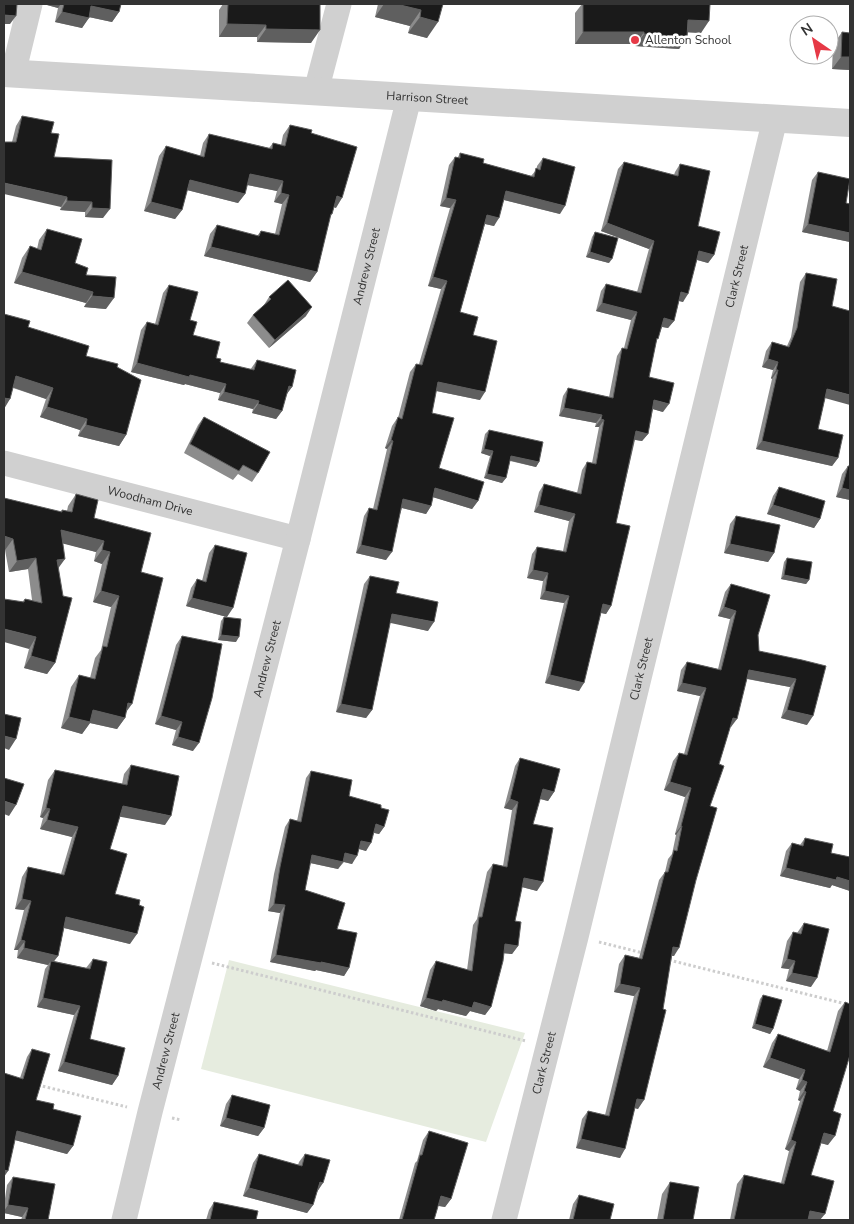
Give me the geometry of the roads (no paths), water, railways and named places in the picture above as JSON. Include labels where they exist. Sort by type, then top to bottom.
[{"type":"street","points":[[8,74],[30,4]]},
{"type":"street","points":[[316,91],[338,4]]},
{"type":"street","name":"Harrison Street","points":[[8,74],[850,123]]},
{"type":"street","name":"Andrew Street","points":[[124,1220],[409,98]]},
{"type":"street","name":"Clark Street","points":[[504,1220],[576,937],[775,118]]},
{"type":"street","name":"Woodham Drive","points":[[4,463],[298,539]]},
{"type":"place","name":"Allenton School","points":[[635,40]]}]
